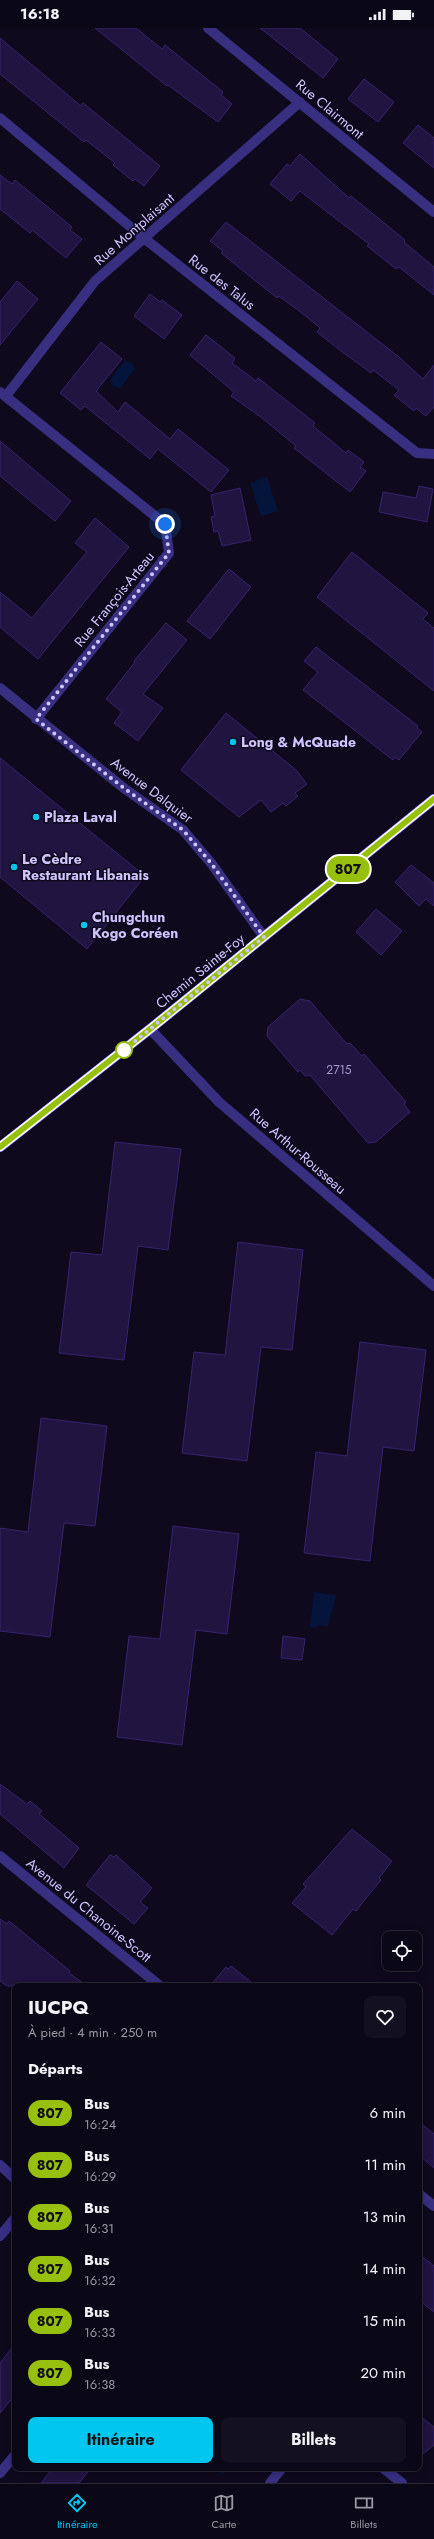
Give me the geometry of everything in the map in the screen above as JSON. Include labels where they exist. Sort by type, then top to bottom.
[{"type":"main road","name":"Chemin Sainte-Foy","points":[[0,1147],[150,1029],[434,799]]},
{"type":"street","name":"Rue Clairmont","points":[[208,28],[434,212]]},
{"type":"street","name":"Rue Montplaisant","points":[[3,394],[95,281],[145,239],[300,102]]},
{"type":"street","name":"Rue des Talus","points":[[0,118],[145,239],[417,454],[434,454]]},
{"type":"street","name":"Rue François-Arteau","points":[[3,394],[165,524],[169,553],[36,719]]},
{"type":"street","name":"Avenue Dalquier","points":[[0,688],[36,719],[125,789],[183,830],[211,863],[264,937]]},
{"type":"street","name":"Rue Arthur-Rousseau","points":[[150,1029],[219,1102],[434,1286]]},
{"type":"street","name":"Avenue du Chanoine-Scott","points":[[0,1856],[156,1983]]},
{"type":"street","points":[[0,2166],[12,2176]]},
{"type":"street","points":[[422,2196],[434,2206]]},
{"type":"street","points":[[0,2236],[12,2222]]},
{"type":"street","points":[[0,2473],[12,2459]]},
{"type":"street","points":[[270,2483],[280,2471]]},
{"type":"street","points":[[387,2471],[402,2483]]},
{"type":"water","points":[[125,360],[132,363],[135,369],[120,388],[113,386],[110,380]]},
{"type":"water","points":[[267,477],[278,511],[261,516],[250,483]]},
{"type":"water","points":[[314,1592],[336,1595],[328,1626],[318,1625],[316,1628],[310,1627]]},
{"type":"water","points":[[217,2471],[226,2471],[223,2474]]},
{"type":"building","points":[[95,28],[136,28],[162,49],[165,45],[223,92],[221,95],[232,104],[218,122],[168,85],[167,86]]},
{"type":"building","points":[[260,28],[300,28],[338,59],[323,78]]},
{"type":"building","points":[[0,38],[81,106],[83,103],[160,166],[144,186],[135,179],[133,181],[113,165],[115,163],[86,140],[84,142],[0,74]]},
{"type":"building","points":[[364,79],[394,102],[378,122],[348,99]]},
{"type":"building","points":[[418,125],[434,138],[434,168],[403,143]]},
{"type":"building","points":[[300,154],[349,198],[351,196],[405,240],[404,242],[434,267],[434,295],[399,267],[396,269],[367,246],[369,244],[300,191],[291,201],[270,184],[287,164],[290,166]]},
{"type":"building","points":[[0,175],[12,184],[15,180],[72,227],[70,230],[82,239],[66,258],[32,230],[30,233],[0,209]]},
{"type":"building","points":[[226,222],[399,357],[423,379],[434,365],[434,407],[426,416],[416,408],[414,411],[394,395],[399,390],[373,370],[371,373],[337,348],[317,332],[320,328],[307,317],[279,296],[277,298],[221,253],[223,251],[210,241]]},
{"type":"building","points":[[17,281],[38,299],[0,345],[0,302]]},
{"type":"building","points":[[150,294],[160,302],[162,300],[182,315],[164,339],[134,316]]},
{"type":"building","points":[[206,335],[235,358],[232,363],[256,381],[258,378],[315,423],[313,426],[346,453],[348,450],[364,462],[360,467],[366,471],[350,492],[294,448],[296,446],[262,418],[231,396],[234,392],[190,355]]},
{"type":"building","points":[[101,342],[122,359],[96,391],[118,412],[125,402],[170,439],[178,429],[229,470],[211,492],[158,449],[150,459],[85,406],[81,410],[60,393]]},
{"type":"building","points":[[0,441],[71,501],[55,521],[0,476]]},
{"type":"building","points":[[419,486],[433,489],[427,522],[379,512],[383,492],[416,498]]},
{"type":"building","points":[[240,488],[251,540],[222,546],[218,531],[214,532],[211,517],[215,516],[211,495]]},
{"type":"building","points":[[95,518],[129,547],[38,659],[0,627],[0,592],[32,618],[87,552],[75,543]]},
{"type":"building","points":[[352,552],[428,613],[423,619],[434,628],[434,691],[317,597]]},
{"type":"building","points":[[229,569],[251,587],[210,639],[187,621]]},
{"type":"building","points":[[166,623],[187,640],[143,694],[163,708],[138,741],[114,723],[122,712],[106,699],[135,662],[134,661]]},
{"type":"building","points":[[316,647],[418,726],[417,728],[422,732],[399,760],[395,757],[393,760],[303,690],[318,672],[304,661]]},
{"type":"building","name":"Long & McQuade","points":[[226,713],[296,770],[307,784],[295,793],[298,796],[286,806],[283,803],[271,812],[261,800],[239,817],[181,770]]},
{"type":"building","name":"Plaza Laval","points":[[0,758],[145,876],[87,949],[0,877]]},
{"type":"building","points":[[411,865],[434,883],[434,906],[426,899],[419,906],[395,882]]},
{"type":"building","points":[[376,909],[402,931],[381,955],[356,932]]},
{"type":"building","points":[[300,999],[310,1001],[346,1043],[351,1044],[362,1056],[364,1054],[406,1102],[404,1104],[410,1112],[376,1142],[368,1143],[310,1075],[305,1076],[300,1070],[298,1072],[267,1036],[268,1027]]},
{"type":"building","points":[[115,1142],[181,1149],[168,1250],[138,1246],[124,1360],[59,1353],[71,1252],[102,1255]]},
{"type":"building","points":[[238,1242],[303,1250],[292,1350],[261,1347],[247,1461],[182,1453],[194,1352],[225,1355]]},
{"type":"building","points":[[360,1342],[426,1350],[414,1451],[383,1447],[370,1561],[304,1553],[316,1452],[347,1456]]},
{"type":"building","points":[[41,1418],[107,1426],[95,1526],[64,1523],[50,1637],[0,1631],[0,1528],[28,1532]]},
{"type":"building","points":[[173,1526],[239,1534],[227,1634],[196,1630],[182,1745],[117,1737],[129,1636],[160,1639]]},
{"type":"building","points":[[283,1636],[305,1639],[302,1660],[281,1658]]},
{"type":"building","points":[[0,1784],[27,1804],[30,1801],[42,1811],[39,1814],[79,1848],[64,1868],[0,1814]]},
{"type":"building","points":[[352,1829],[392,1861],[379,1878],[381,1880],[356,1911],[353,1909],[332,1935],[292,1903],[306,1887],[303,1884]]},
{"type":"building","points":[[110,1855],[114,1857],[116,1855],[152,1888],[140,1902],[148,1908],[134,1924],[86,1885]]},
{"type":"building","points":[[0,1919],[7,1924],[9,1921],[70,1971],[69,1973],[83,1983],[12,1983],[12,1986],[7,1986],[0,1981]]},
{"type":"building","points":[[231,1966],[252,1983],[213,1983],[226,1967],[228,1969]]},
{"type":"building","points":[[422,2124],[434,2134],[434,2168],[422,2158]]},
{"type":"building","points":[[422,2256],[434,2266],[434,2312],[422,2302]]},
{"type":"building","points":[[12,2348],[12,2399],[0,2413],[0,2363]]},
{"type":"building","points":[[422,2417],[434,2427],[434,2445],[422,2455]]},
{"type":"building","points":[[51,2471],[89,2471],[79,2483],[41,2483]]},
{"type":"bus line","name":"807","points":[[0,1147],[150,1029],[434,799]]},
{"type":"place","name":"Long & McQuade","points":[[233,742]]},
{"type":"place","name":"Plaza Laval","points":[[36,817]]},
{"type":"place","name":"Le Cèdre Restaurant Libanais","points":[[14,867]]},
{"type":"place","name":"Chungchun Kogo Coréen","points":[[84,925]]},
{"type":"route","points":[[124,1050],[264,937],[211,863],[183,830],[125,789],[36,719],[169,553],[165,524]]}]
